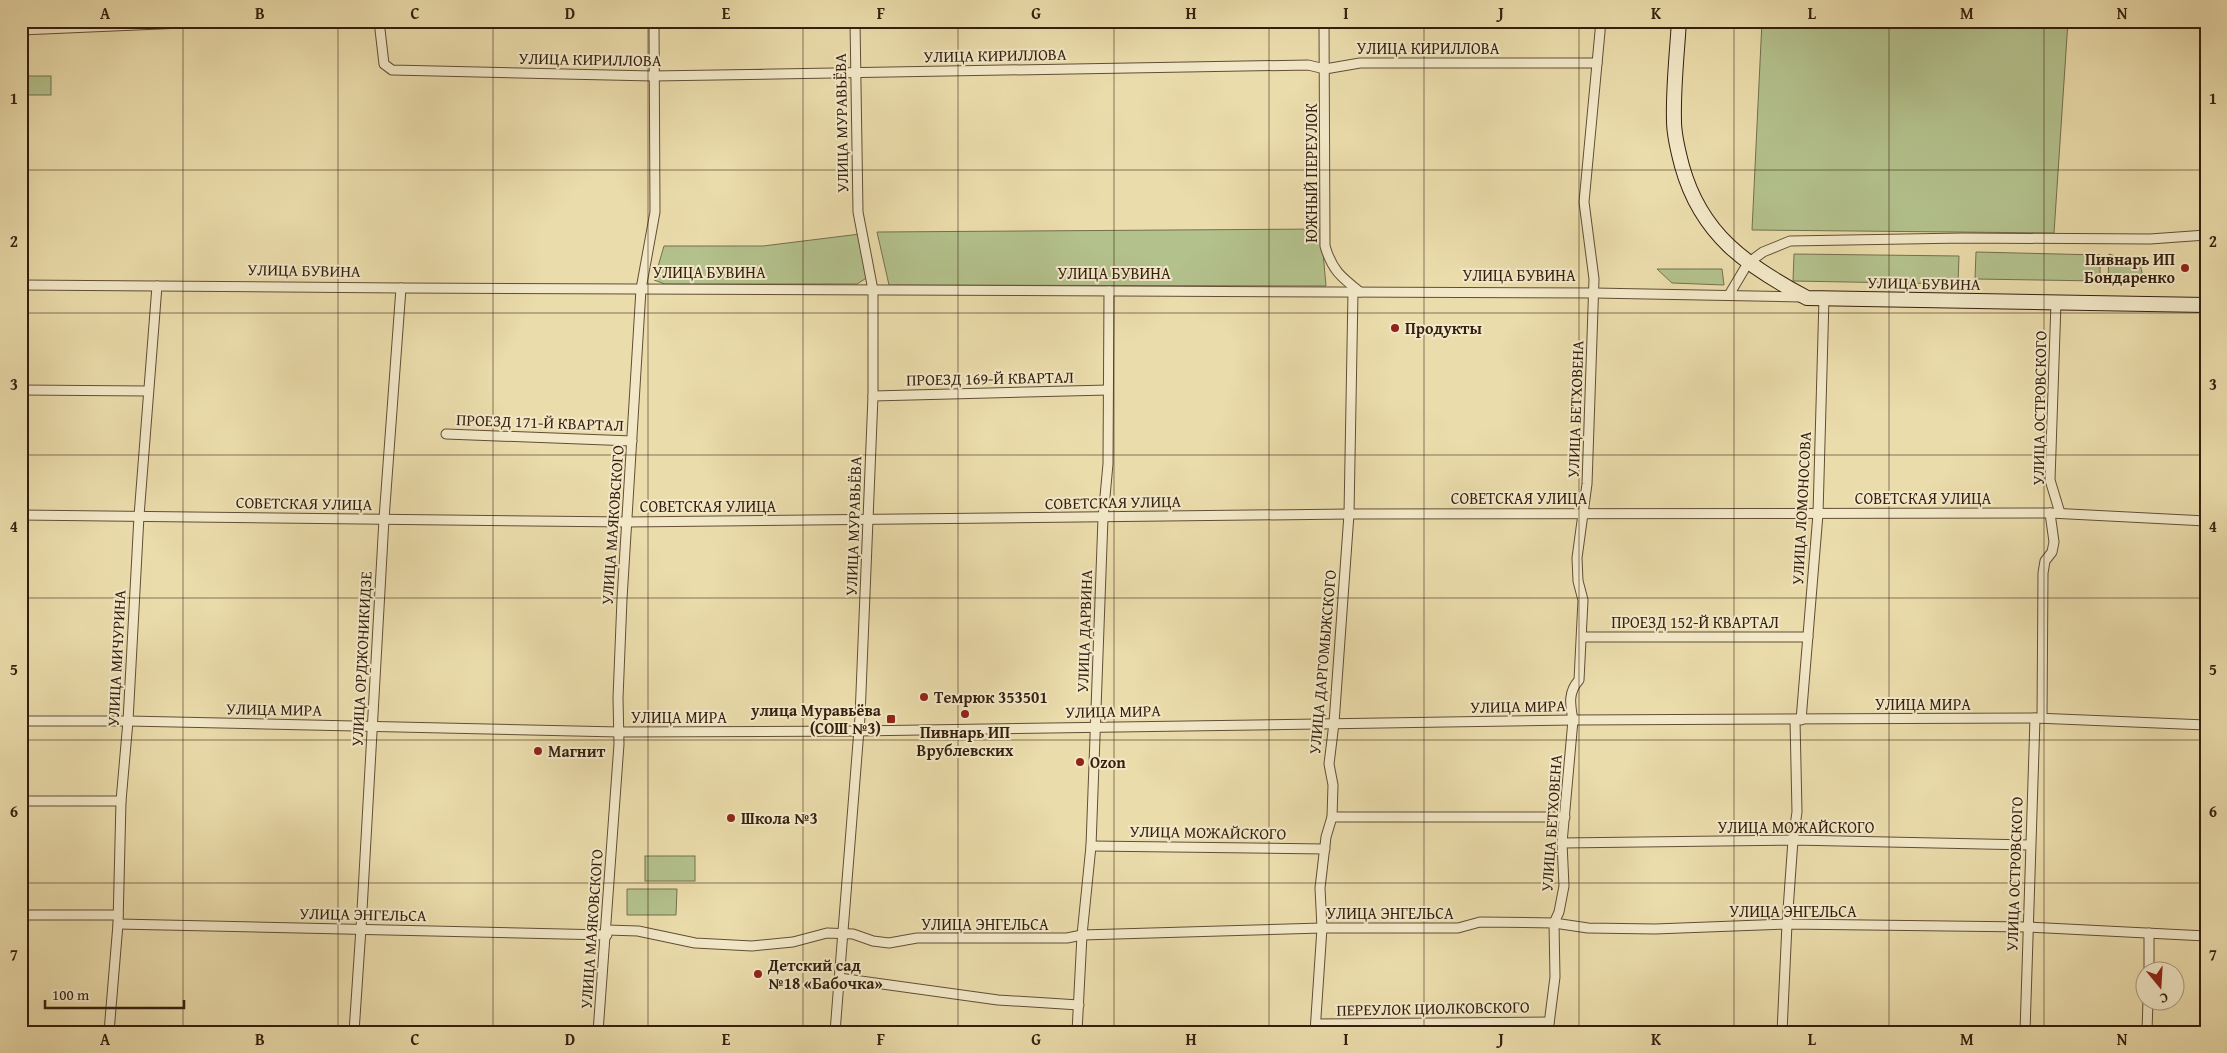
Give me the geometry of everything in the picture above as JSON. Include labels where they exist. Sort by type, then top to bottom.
[{"type":"street","points":[[21,30],[229,21]]},
{"type":"street","name":"УЛИЦА КИРИЛЛОВА","points":[[379,21],[384,64],[392,70],[653,76],[1308,65],[1326,69],[1360,63],[1597,63]]},
{"type":"street","name":"УЛИЦА МАЯКОВСКОГО","points":[[598,1032],[607,933],[619,732],[621,629],[641,289],[655,212],[654,21]]},
{"type":"street","name":"УЛИЦА МУРАВЬЁВА","points":[[835,1032],[858,731],[869,520],[873,396],[873,290],[858,212],[855,21]]},
{"type":"street","name":"ЮЖНЫЙ ПЕРЕУЛОК","points":[[1324,21],[1326,69],[1325,246],[1330,263],[1338,275],[1357,292]]},
{"type":"street","name":"УЛИЦА БЕТХОВЕНА","points":[[1548,1032],[1555,977],[1554,923],[1559,912],[1564,886],[1562,843],[1572,720],[1570,706],[1572,688],[1580,680],[1582,600],[1578,581],[1577,558],[1587,484],[1594,292],[1584,202],[1601,21]]},
{"type":"street","points":[[1679,21],[1674,123],[1685,175],[1704,216],[1720,238],[1748,263],[1768,277],[1807,298]]},
{"type":"street","points":[[1729,295],[1748,263],[1763,252],[1790,240],[1963,238],[2150,239],[2206,235]]},
{"type":"street","name":"УЛИЦА БУВИНА","points":[[21,284],[401,288],[1594,292],[2206,305]]},
{"type":"street","name":"УЛИЦА МИЧУРИНА","points":[[109,1032],[118,919],[121,801],[128,721],[139,516],[157,286]]},
{"type":"street","name":"УЛИЦА ОРДЖОНИКИДЗЕ","points":[[354,1032],[384,519],[401,288]]},
{"type":"street","name":"УЛИЦА ДАРВИНА","points":[[1077,1032],[1082,935],[1091,846],[1103,518],[1108,464],[1109,291]]},
{"type":"street","name":"УЛИЦА ДАРГОМЫЖСКОГО","points":[[1316,1028],[1322,928],[1320,888],[1326,837],[1332,817],[1333,785],[1329,764],[1334,723],[1348,514],[1357,292]]},
{"type":"street","name":"УЛИЦА ЛОМОНОСОВА","points":[[1782,1032],[1787,924],[1797,812],[1798,720],[1808,637],[1818,514],[1824,298]]},
{"type":"street","name":"УЛИЦА ОСТРОВСКОГО","points":[[2056,302],[2050,480],[2060,513]]},
{"type":"street","points":[[21,390],[148,391]]},
{"type":"street","name":"ПРОЕЗД 169-Й КВАРТАЛ","points":[[873,396],[1108,390]]},
{"type":"street","name":"ПРОЕЗД 171-Й КВАРТАЛ","points":[[446,434],[632,441]]},
{"type":"street","name":"СОВЕТСКАЯ УЛИЦА","points":[[21,515],[627,522],[1583,512],[1818,514],[2050,512],[2206,521]]},
{"type":"street","name":"УЛИЦА ОСТРОВСКОГО","points":[[2025,1032],[2030,845],[2038,718],[2043,573],[2045,561],[2052,552],[2054,542],[2050,512]]},
{"type":"street","name":"ПРОЕЗД 152-Й КВАРТАЛ","points":[[1582,637],[1808,637]]},
{"type":"street","name":"УЛИЦА МИРА","points":[[21,721],[128,721],[619,732],[858,731],[1572,720],[2038,718],[2206,725]]},
{"type":"street","points":[[21,801],[121,801]]},
{"type":"street","points":[[1332,817],[1565,817]]},
{"type":"street","name":"УЛИЦА МОЖАЙСКОГО","points":[[1562,843],[1793,840],[2030,845]]},
{"type":"street","name":"УЛИЦА МОЖАЙСКОГО","points":[[1091,846],[1325,849]]},
{"type":"street","name":"УЛИЦА ЭНГЕЛЬСА","points":[[21,915],[361,928],[607,933],[638,931],[695,943],[752,946],[773,945],[828,934],[853,934],[873,941],[888,943],[917,938],[1067,938],[1082,935],[1322,928],[1458,928],[1480,922],[1554,923],[1588,928],[1655,929],[1787,924],[2027,927],[2206,936]]},
{"type":"street","points":[[2149,933],[2149,960]]},
{"type":"street","points":[[838,978],[998,1000],[1079,1005]]},
{"type":"street","points":[[2147,1032],[2148,1010]]},
{"type":"street","name":"ПЕРЕУЛОК ЦИОЛКОВСКОГО","points":[[1316,1028],[1549,1022]]},
{"type":"green space","points":[[1762,21],[2068,21],[2054,233],[1752,230]]},
{"type":"green space","points":[[21,76],[51,76],[51,95],[21,95]]},
{"type":"green space","points":[[1321,229],[1326,286],[889,285],[877,232]]},
{"type":"green space","points":[[860,234],[868,277],[857,284],[665,284],[654,280],[664,246],[763,246]]},
{"type":"green space","points":[[1976,252],[2100,255],[2100,281],[1975,279]]},
{"type":"green space","points":[[1794,254],[1959,256],[1958,284],[1793,281]]},
{"type":"green space","points":[[2109,254],[2140,264],[2144,281],[2108,280]]},
{"type":"green space","points":[[1657,269],[1722,269],[1724,285],[1672,283]]},
{"type":"green space","points":[[645,856],[695,856],[695,881],[645,881]]},
{"type":"green space","points":[[627,889],[677,889],[676,915],[627,915]]},
{"type":"place","name":"Пивнарь ИП Бондаренко","points":[[2185,268]]},
{"type":"place","name":"Продукты","points":[[1395,328]]},
{"type":"place","name":"Темрюк 353501","points":[[924,697]]},
{"type":"place","name":"Пивнарь ИП Врублевских","points":[[965,714]]},
{"type":"place","name":"улица Муравьёва (СОШ №3)","points":[[891,719]]},
{"type":"place","name":"Магнит","points":[[538,751]]},
{"type":"place","name":"Ozon","points":[[1080,762]]},
{"type":"place","name":"Школа №3","points":[[731,818]]},
{"type":"place","name":"Детский сад №18 «Бабочка»","points":[[758,974]]}]
